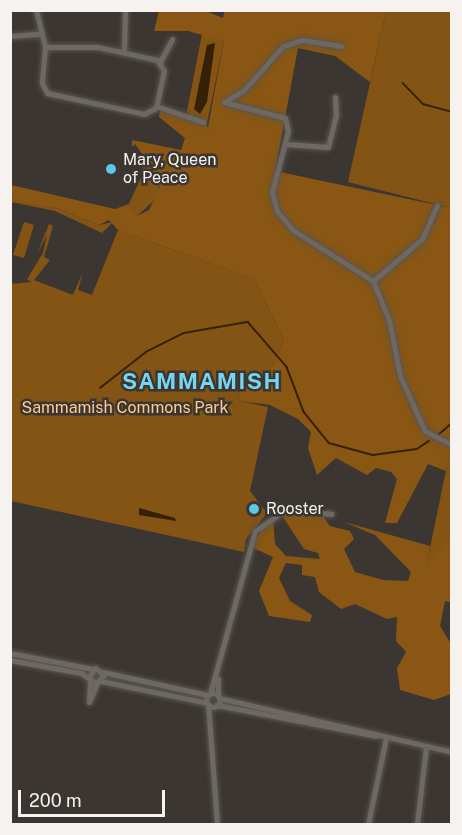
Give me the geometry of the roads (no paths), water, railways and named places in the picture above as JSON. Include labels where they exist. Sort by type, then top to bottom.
[{"type":"street","points":[[36,10],[45,47],[44,90],[152,113],[156,106],[161,63],[172,39]]},
{"type":"street","points":[[124,10],[124,52]]},
{"type":"street","points":[[10,36],[41,34]]},
{"type":"street","points":[[341,46],[302,40],[283,46],[244,90],[224,102],[283,115],[285,144],[272,192],[276,211],[293,230],[373,281],[387,314],[400,376],[434,439],[452,445]]},
{"type":"street","points":[[45,47],[124,52],[161,63]]},
{"type":"street","points":[[285,144],[326,148],[336,116],[335,97]]},
{"type":"street","points":[[156,106],[203,122]]},
{"type":"street","points":[[373,281],[422,239],[437,205]]},
{"type":"street","points":[[211,705],[218,697],[218,679],[255,531],[286,509],[332,514]]},
{"type":"street","points":[[10,653],[218,697],[376,736]]},
{"type":"street","points":[[10,660],[99,682],[452,752]]},
{"type":"street","points":[[92,669],[89,679],[89,702],[103,672]]},
{"type":"street","points":[[217,825],[207,727],[211,705],[209,695],[218,679]]},
{"type":"street","points":[[368,825],[386,738]]},
{"type":"street","points":[[417,825],[426,747]]},
{"type":"waterway","points":[[403,83],[423,104],[452,112]]},
{"type":"waterway","points":[[100,388],[146,352],[184,333],[248,322],[287,367],[304,412],[329,443],[373,455],[417,449],[429,441]]},
{"type":"waterway","points":[[437,436],[452,423]]},
{"type":"place","name":"Mary, Queen of Peace","points":[[111,169]]},
{"type":"place","name":"Rooster","points":[[254,509]]},
{"type":"district","name":"SAMMAMISH","points":[[202,382]]},
{"type":"park label","name":"Sammamish Commons Park","points":[[125,408]]}]
